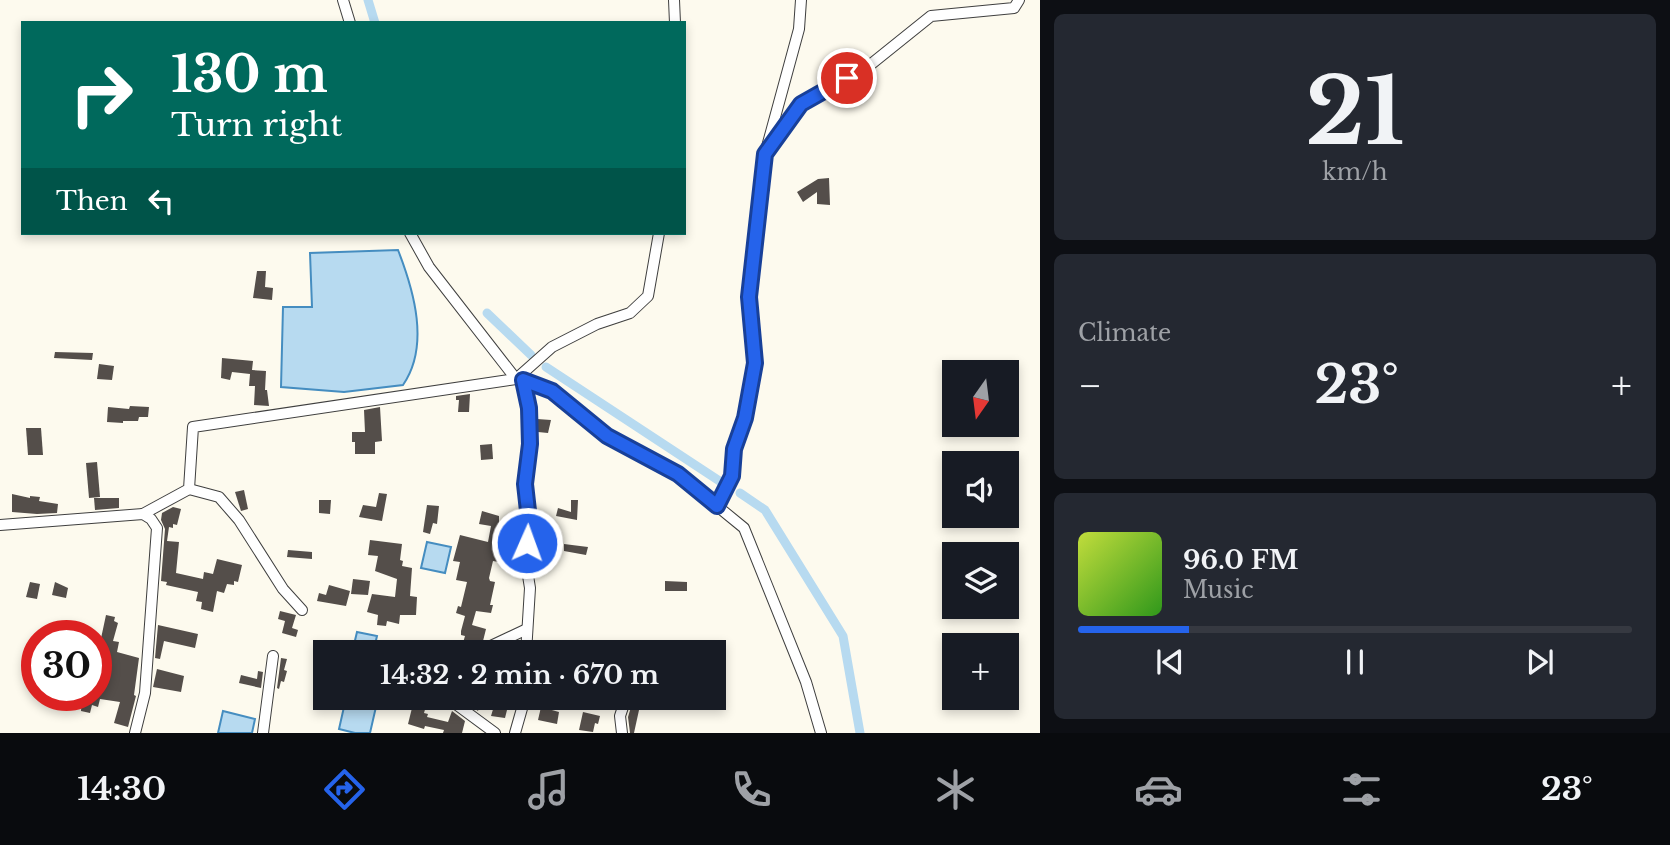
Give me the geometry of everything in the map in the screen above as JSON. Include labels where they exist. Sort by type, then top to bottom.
[{"type":"street","points":[[343,0],[350,21]]},
{"type":"street","points":[[674,0],[675,21]]},
{"type":"street","points":[[717,506],[732,476],[734,449],[745,418],[755,363],[749,297],[765,154],[799,29],[801,0]]},
{"type":"street","points":[[765,154],[801,104],[870,65],[931,16],[1014,8],[1019,0]]},
{"type":"street","points":[[411,235],[429,267],[519,380],[529,408],[530,444],[525,484],[530,529],[525,557],[530,588],[527,640]]},
{"type":"street","points":[[519,380],[552,347],[597,324],[630,313],[648,296],[659,235]]},
{"type":"street","points":[[189,489],[193,427],[519,380],[552,391],[607,436],[678,474],[744,528],[806,682],[821,733]]},
{"type":"street","points":[[0,525],[143,514],[189,489],[219,496],[239,520],[283,589],[302,610]]},
{"type":"street","points":[[135,733],[145,692],[157,528],[151,519],[143,514]]},
{"type":"street","points":[[504,640],[527,629]]},
{"type":"street","points":[[264,733],[274,656]]},
{"type":"street","points":[[464,710],[495,733]]},
{"type":"street","points":[[515,733],[522,710]]},
{"type":"street","points":[[622,710],[622,733]]},
{"type":"water","points":[[398,250],[414,300],[418,336],[411,370],[403,385],[344,392],[281,387],[283,307],[312,307],[310,253]]},
{"type":"water","points":[[427,542],[451,547],[445,573],[421,568]]},
{"type":"water","points":[[357,632],[377,636],[376,640],[355,640]]},
{"type":"water","points":[[343,710],[375,710],[370,733],[339,729]]},
{"type":"water","points":[[223,711],[255,719],[252,733],[218,733]]},
{"type":"building","points":[[829,178],[830,205],[817,204],[817,192],[803,202],[797,192],[818,179]]},
{"type":"building","points":[[257,271],[266,271],[265,287],[273,288],[272,300],[253,298]]},
{"type":"building","points":[[55,352],[93,353],[92,360],[54,358]]},
{"type":"building","points":[[222,358],[253,361],[252,370],[266,371],[265,390],[269,406],[254,405],[255,386],[249,386],[250,374],[232,372],[230,380],[221,378]]},
{"type":"building","points":[[99,364],[114,366],[112,380],[97,379]]},
{"type":"building","points":[[470,394],[469,412],[458,412],[459,400],[456,400],[456,396]]},
{"type":"building","points":[[130,406],[149,407],[148,417],[139,417],[138,421],[123,423],[107,422],[108,407],[129,409]]},
{"type":"building","points":[[380,407],[382,441],[375,442],[375,454],[355,454],[352,432],[365,432],[364,410]]},
{"type":"building","points":[[537,419],[551,420],[548,433],[538,432]]},
{"type":"building","points":[[26,428],[41,428],[43,455],[28,455]]},
{"type":"building","points":[[492,444],[493,459],[481,460],[480,445]]},
{"type":"building","points":[[97,462],[100,497],[89,498],[86,463]]},
{"type":"building","points":[[244,490],[248,509],[241,511],[235,492]]},
{"type":"building","points":[[379,493],[387,494],[382,521],[359,517],[363,505],[376,507]]},
{"type":"building","points":[[12,494],[40,497],[39,501],[58,504],[57,513],[12,512]]},
{"type":"building","points":[[94,498],[119,498],[119,508],[95,510]]},
{"type":"building","points":[[319,500],[331,500],[330,514],[319,513]]},
{"type":"building","points":[[571,500],[578,500],[577,520],[556,516],[558,508],[571,512]]},
{"type":"building","points":[[427,505],[439,506],[437,524],[433,523],[430,534],[423,532]]},
{"type":"building","points":[[173,507],[181,509],[177,525],[169,527],[167,541],[179,542],[176,573],[203,579],[204,572],[213,574],[217,559],[242,565],[238,582],[234,581],[234,585],[227,584],[224,593],[217,591],[213,612],[201,609],[202,602],[196,601],[198,592],[166,585],[167,582],[161,581],[165,529],[161,520],[162,513]]},
{"type":"building","points":[[482,511],[499,516],[499,534],[510,537],[508,542],[511,543],[504,563],[493,561],[489,578],[495,582],[491,613],[476,611],[472,625],[486,629],[483,640],[464,640],[465,636],[461,635],[461,631],[465,616],[456,613],[458,606],[461,607],[467,582],[456,580],[460,562],[453,561],[460,535],[488,542],[491,526],[479,524]]},
{"type":"building","points":[[370,540],[402,544],[402,566],[412,568],[410,596],[417,597],[416,615],[400,615],[399,624],[387,621],[386,626],[377,625],[378,615],[367,612],[372,594],[395,597],[397,579],[375,571],[378,556],[368,555]]},
{"type":"building","points":[[564,544],[588,547],[586,555],[564,551]]},
{"type":"building","points":[[288,550],[312,552],[312,559],[287,557]]},
{"type":"building","points":[[353,579],[370,581],[368,595],[351,594]]},
{"type":"building","points":[[665,581],[687,582],[687,591],[665,591]]},
{"type":"building","points":[[30,582],[40,584],[37,599],[26,597]]},
{"type":"building","points":[[55,582],[68,588],[66,598],[52,595]]},
{"type":"building","points":[[329,585],[350,591],[346,606],[317,601],[319,593],[326,595]]},
{"type":"building","points":[[280,611],[296,615],[292,628],[298,630],[296,637],[282,633],[285,621],[278,619]]},
{"type":"building","points":[[106,615],[115,617],[114,621],[118,623],[113,641],[119,642],[117,652],[139,658],[136,696],[128,727],[114,723],[120,702],[112,701],[112,620],[105,620]]},
{"type":"building","points":[[158,625],[198,634],[195,648],[164,641],[160,659],[155,658]]},
{"type":"building","points":[[281,658],[287,659],[284,670],[287,671],[279,689],[277,688]]},
{"type":"building","points":[[157,669],[184,676],[181,692],[153,687]]},
{"type":"building","points":[[258,671],[263,672],[261,688],[239,683],[241,675],[257,679]]},
{"type":"building","points":[[412,710],[425,710],[427,717],[448,722],[452,711],[465,721],[462,733],[443,733],[444,730],[425,726],[424,729],[408,724]]},
{"type":"building","points":[[493,710],[507,710],[505,718],[491,716]]},
{"type":"building","points":[[540,710],[559,712],[557,724],[538,720]]},
{"type":"building","points":[[630,710],[639,710],[634,733],[630,733]]},
{"type":"building","points":[[583,712],[600,716],[593,732],[579,730]]},
{"type":"waterway","points":[[368,0],[374,21]]},
{"type":"waterway","points":[[487,313],[531,355]]},
{"type":"waterway","points":[[546,367],[721,482]]},
{"type":"waterway","points":[[740,493],[765,510],[843,636],[860,733]]},
{"type":"route","points":[[527,543],[530,529],[525,484],[530,444],[529,408],[523,380],[552,391],[607,436],[678,474],[717,506],[732,476],[734,449],[745,418],[755,363],[749,297],[765,154],[801,104],[847,78]]}]
